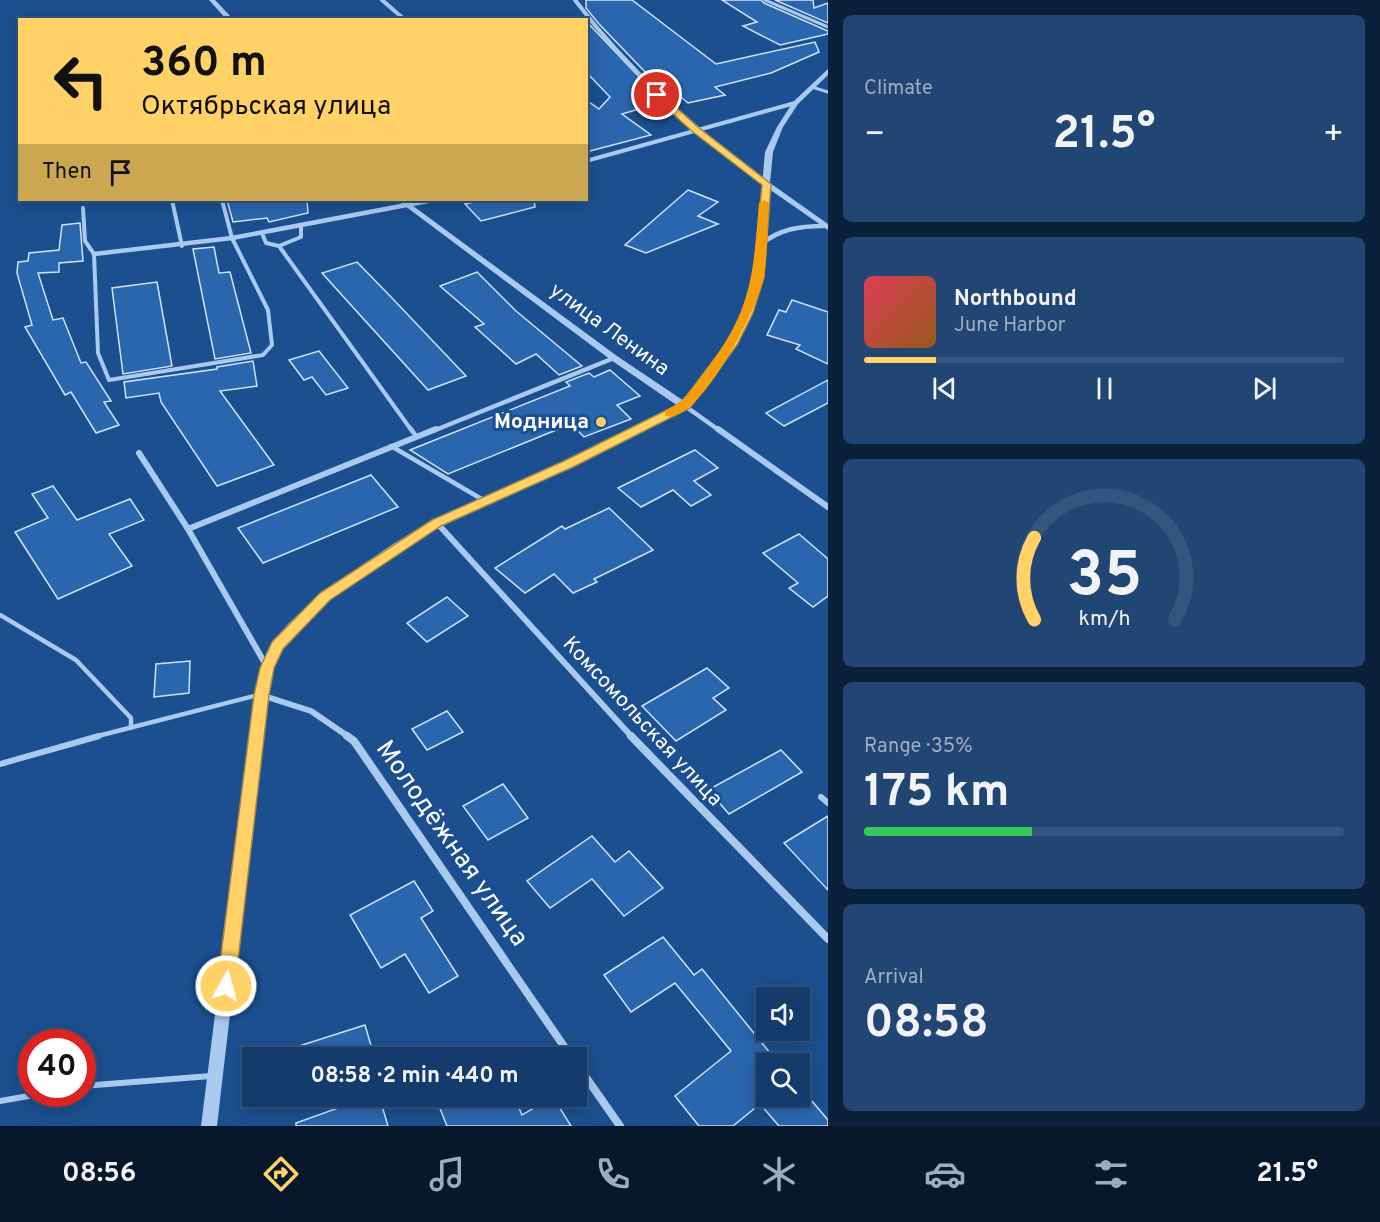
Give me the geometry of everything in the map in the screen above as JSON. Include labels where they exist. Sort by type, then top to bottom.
[{"type":"street","points":[[212,0],[229,18]]},
{"type":"street","points":[[382,0],[403,18]]},
{"type":"street","points":[[575,0],[588,18]]},
{"type":"street","points":[[588,18],[657,95],[696,130],[826,227]]},
{"type":"street","points":[[209,1126],[261,695],[267,668],[277,646],[292,627],[325,596],[437,523],[568,464],[686,405],[731,345],[747,313],[758,277],[769,152],[780,127],[795,104],[828,71]]},
{"type":"street","points":[[588,160],[795,104]]},
{"type":"street","points":[[94,254],[182,246],[232,238],[424,201]]},
{"type":"street","name":"улица Ленина","points":[[405,203],[614,358],[686,405],[828,507]]},
{"type":"street","points":[[760,245],[771,235],[785,229],[826,227]]},
{"type":"street","points":[[188,529],[614,358]]},
{"type":"street","points":[[139,453],[188,529],[267,668]]},
{"type":"street","name":"Комсомольская улица","points":[[437,523],[613,717],[828,939]]},
{"type":"street","name":"Молодёжная улица","points":[[261,695],[300,704],[330,721],[354,741],[564,1047]]},
{"type":"street","points":[[587,1079],[620,1126]]},
{"type":"lane","points":[[765,0],[828,27]]},
{"type":"lane","points":[[812,87],[828,92]]},
{"type":"lane","points":[[172,201],[182,246]]},
{"type":"lane","points":[[83,208],[84,241],[94,254],[98,353],[109,380],[263,355],[272,345],[268,310],[232,238],[222,201]]},
{"type":"lane","points":[[262,233],[266,243],[279,246],[301,237],[301,226]]},
{"type":"lane","points":[[279,246],[416,436]]},
{"type":"lane","points":[[391,446],[485,501]]},
{"type":"lane","points":[[0,615],[76,660],[131,718],[131,728]]},
{"type":"lane","points":[[0,764],[261,695]]},
{"type":"lane","points":[[821,797],[828,803]]},
{"type":"lane","points":[[96,1085],[215,1076]]},
{"type":"lane","points":[[0,1101],[18,1098]]},
{"type":"building","points":[[586,0],[632,0],[716,64],[815,42],[819,52],[771,73],[715,87],[725,95],[688,103],[681,97],[672,100],[599,24],[586,8]]},
{"type":"building","points":[[722,0],[761,0],[828,31],[828,34],[780,45],[743,26],[757,22]]},
{"type":"building","points":[[775,0],[813,0],[814,8],[828,3],[828,23]]},
{"type":"building","points":[[588,23],[663,102],[622,114],[651,135],[588,151],[588,101],[599,109],[610,97],[588,74]]},
{"type":"building","points":[[688,190],[718,202],[698,216],[718,224],[646,253],[625,245]]},
{"type":"building","points":[[227,201],[307,201],[308,213],[269,222],[267,218],[233,222]]},
{"type":"building","points":[[478,201],[534,201],[535,207],[481,221],[465,204]]},
{"type":"building","points":[[80,223],[83,261],[59,263],[59,272],[38,273],[53,320],[63,318],[81,363],[86,362],[111,401],[104,402],[119,425],[96,433],[71,392],[65,395],[25,327],[32,325],[17,273],[18,262],[28,261],[29,253],[59,250],[62,225]]},
{"type":"building","points":[[214,247],[219,273],[230,272],[251,353],[215,359],[193,249]]},
{"type":"building","points":[[357,262],[466,376],[428,390],[322,273]]},
{"type":"building","points":[[477,272],[516,311],[582,366],[559,375],[536,354],[516,364],[475,327],[484,324],[440,286]]},
{"type":"building","points":[[157,282],[172,366],[123,374],[112,288]]},
{"type":"building","points":[[792,300],[828,312],[828,364],[796,349],[800,345],[767,335],[779,310],[786,312]]},
{"type":"building","points":[[319,351],[348,388],[326,395],[312,377],[304,380],[289,360]]},
{"type":"building","points":[[253,361],[257,386],[220,391],[274,465],[217,486],[161,402],[159,393],[126,398],[124,382],[217,369],[217,367]]},
{"type":"building","points":[[610,370],[640,396],[617,405],[631,419],[584,437],[571,424],[448,474],[410,450],[570,386],[566,382],[589,373],[594,377]]},
{"type":"building","points":[[828,380],[828,403],[784,426],[766,413]]},
{"type":"building","points":[[695,450],[718,468],[694,481],[711,495],[691,506],[673,490],[641,507],[618,488]]},
{"type":"building","points":[[371,475],[398,507],[263,563],[238,528]]},
{"type":"building","points":[[53,486],[77,520],[130,499],[144,520],[109,534],[132,566],[58,599],[15,532],[48,518],[32,494]]},
{"type":"building","points":[[609,508],[653,550],[594,579],[597,582],[573,593],[554,574],[525,593],[495,568],[562,526],[565,529]]},
{"type":"building","points":[[799,534],[828,559],[828,596],[813,607],[789,588],[798,583],[763,553]]},
{"type":"building","points":[[447,597],[468,616],[427,642],[407,623]]},
{"type":"building","points":[[190,661],[189,693],[154,697],[156,664]]},
{"type":"building","points":[[707,668],[729,688],[713,698],[726,710],[676,741],[642,706]]},
{"type":"building","points":[[447,711],[463,732],[427,750],[412,729]]},
{"type":"building","points":[[781,750],[802,772],[729,814],[708,790]]},
{"type":"building","points":[[503,784],[528,818],[488,840],[463,806]]},
{"type":"building","points":[[828,816],[828,890],[784,843]]},
{"type":"building","points":[[592,836],[615,862],[629,851],[663,888],[624,916],[592,879],[550,908],[527,881]]},
{"type":"building","points":[[414,881],[433,911],[421,918],[458,976],[429,993],[405,954],[381,968],[350,915]]},
{"type":"building","points":[[663,937],[694,975],[702,969],[756,1036],[756,1041],[760,1041],[770,1053],[756,1053],[756,1107],[733,1126],[699,1126],[675,1096],[731,1051],[675,983],[631,1012],[604,975]]},
{"type":"building","points":[[365,1025],[371,1047],[296,1047]]},
{"type":"building","points":[[810,1099],[828,1120],[828,1126],[779,1126],[763,1107],[810,1107]]},
{"type":"building","points":[[341,1107],[382,1107],[388,1126],[296,1126],[296,1123]]},
{"type":"building","points":[[439,1107],[519,1107],[522,1115],[536,1107],[559,1107],[571,1126],[447,1126]]},
{"type":"slow traffic","points":[[669,413],[686,405],[731,345],[747,313],[758,277],[764,203]]},
{"type":"place","name":"Модница","points":[[601,422]]},
{"type":"route","points":[[226,986],[261,695],[267,668],[277,646],[292,627],[325,596],[437,523],[568,464],[686,405],[731,345],[747,313],[758,277],[767,184],[696,130],[657,95]]}]
